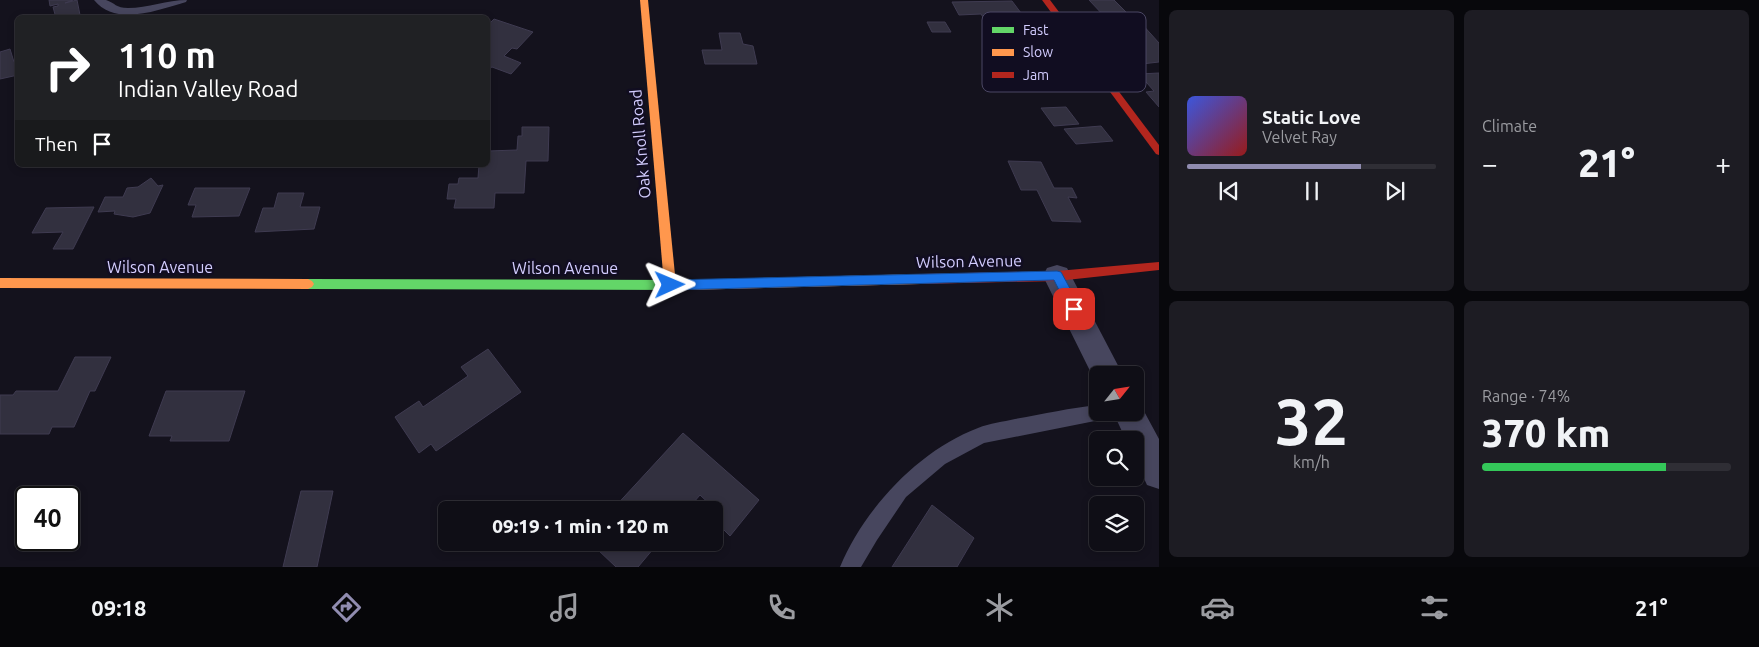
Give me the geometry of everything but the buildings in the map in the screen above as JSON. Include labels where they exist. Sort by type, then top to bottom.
[{"type":"street","name":"Oak Knoll Road","points":[[644,0],[670,285]]},
{"type":"street","points":[[1046,0],[1055,12]]},
{"type":"street","points":[[1114,92],[1159,152]]},
{"type":"street","name":"Wilson Avenue","points":[[0,283],[670,285],[1057,276],[1159,266]]},
{"type":"street","points":[[1057,276],[1103,366]]},
{"type":"street","points":[[1133,421],[1159,473]]},
{"type":"lane","points":[[99,0],[112,9],[129,10],[152,8],[182,0]]},
{"type":"lane","points":[[850,567],[870,533],[900,491],[939,458],[981,435],[1089,414]]},
{"type":"traffic: fast","points":[[308,284],[688,285]]},
{"type":"traffic: slow","points":[[644,0],[670,285]]},
{"type":"traffic: slow","points":[[688,285],[921,279]]},
{"type":"traffic: slow","points":[[0,283],[308,284]]},
{"type":"traffic: jam","points":[[1046,0],[1055,12]]},
{"type":"traffic: jam","points":[[1114,92],[1159,152]]},
{"type":"traffic: jam","points":[[921,279],[1057,276],[1159,266]]},
{"type":"route","points":[[670,285],[1057,276],[1074,309]]}]
